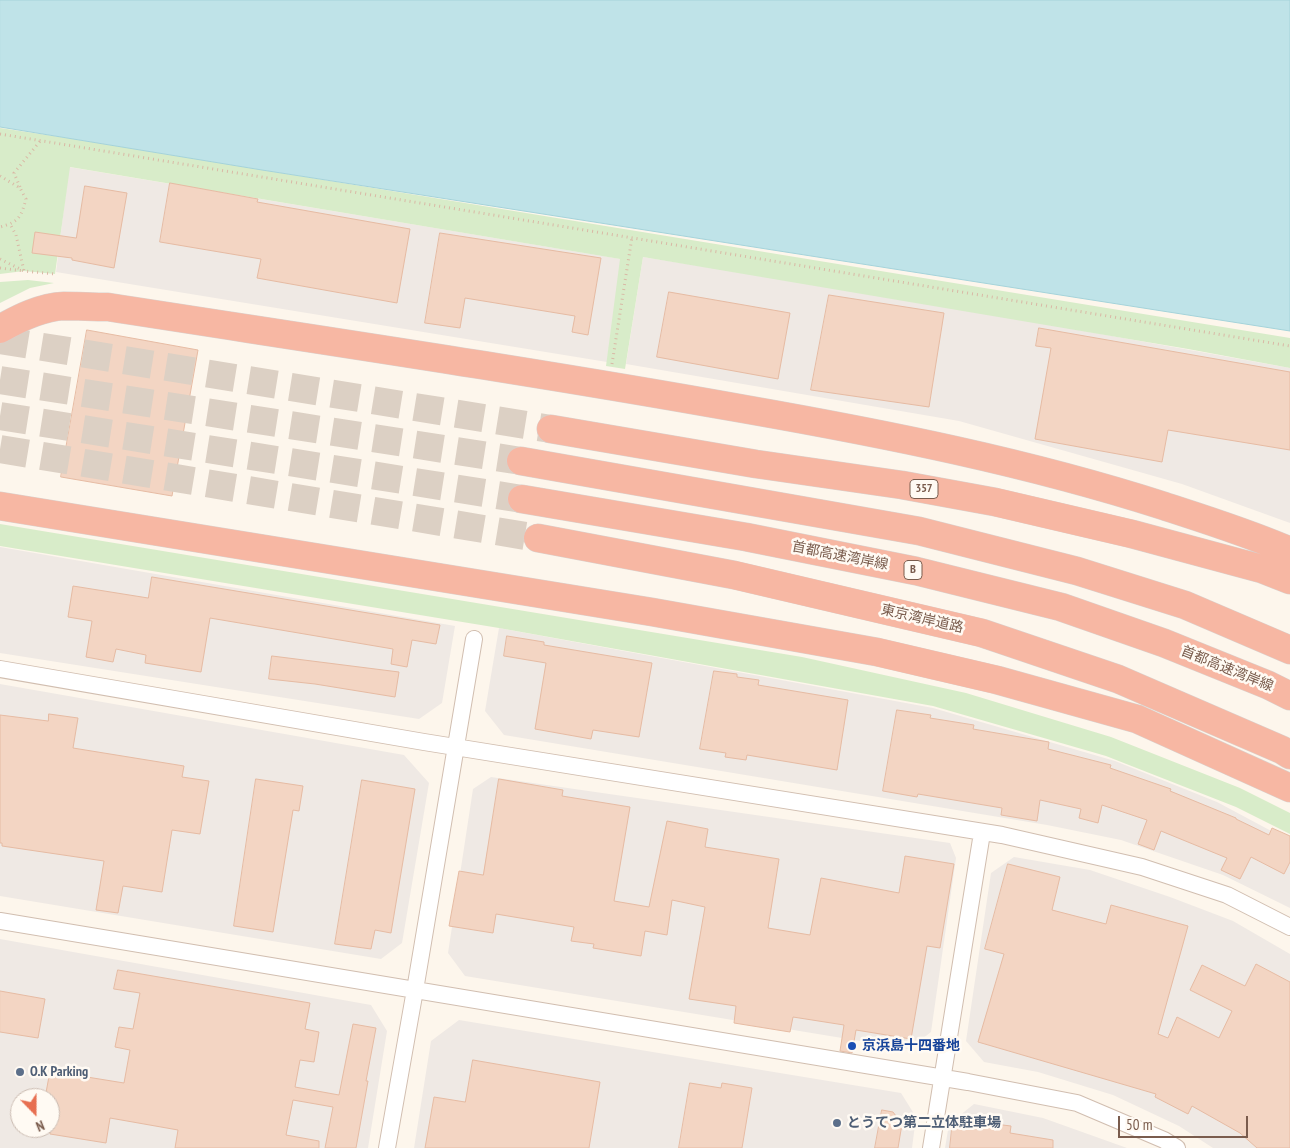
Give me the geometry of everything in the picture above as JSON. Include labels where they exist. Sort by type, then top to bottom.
[{"type":"highway","points":[[0,311],[15,302],[34,296],[64,294],[92,298],[108,307]]},
{"type":"highway","points":[[0,329],[39,311],[62,306],[108,307],[609,385],[849,427],[1017,464],[1097,485],[1253,535],[1290,551]]},
{"type":"highway","name":"357","points":[[551,429],[756,464],[902,485],[995,502],[1132,534],[1262,569],[1290,580]]},
{"type":"highway","points":[[521,461],[919,531],[1077,571],[1185,605],[1290,650]]},
{"type":"highway","name":"首都高速湾岸線","points":[[522,499],[774,542],[916,571],[1052,605],[1164,644],[1268,685],[1290,696]]},
{"type":"highway","points":[[0,506],[633,609],[877,652],[997,680],[1138,719],[1290,788]]},
{"type":"highway","name":"東京湾岸道路","points":[[538,538],[734,575],[982,633],[1118,679],[1290,755]]},
{"type":"street","points":[[387,1148],[416,990],[474,639]]},
{"type":"street","points":[[0,669],[456,748],[1002,835],[1142,867],[1227,895],[1290,927]]},
{"type":"street","points":[[930,1148],[982,833]]},
{"type":"street","points":[[0,922],[942,1077],[1077,1102],[1164,1140],[1177,1148]]},
{"type":"path","points":[[0,134],[1290,346]]},
{"type":"path","points":[[0,227],[10,224],[22,215],[26,199],[14,173],[40,140]]},
{"type":"path","points":[[0,176],[20,188]]},
{"type":"path","points":[[10,224],[16,235],[24,271]]},
{"type":"path","points":[[611,370],[632,237]]},
{"type":"path","points":[[0,259],[24,271]]},
{"type":"path","points":[[0,268],[54,274]]},
{"type":"shaded area","points":[[69,167],[621,259],[607,362],[56,272]]},
{"type":"shaded area","points":[[643,257],[890,296],[1290,368],[1290,523],[1182,484],[959,421],[626,364]]},
{"type":"shaded area","points":[[0,547],[455,626],[442,703],[419,719],[0,653]]},
{"type":"shaded area","points":[[499,628],[933,708],[1115,761],[1217,802],[1290,841],[1290,908],[1223,875],[1121,840],[1047,825],[504,735],[485,711]]},
{"type":"shaded area","points":[[0,684],[404,755],[429,783],[402,943],[381,959],[0,896]]},
{"type":"shaded area","points":[[491,777],[950,843],[956,858],[931,1032],[909,1049],[465,976],[448,953],[473,789]]},
{"type":"shaded area","points":[[1014,857],[1090,870],[1170,897],[1233,921],[1290,954],[1290,1148],[1213,1148],[1179,1126],[1113,1095],[1038,1072],[984,1062],[966,1041],[991,873]]},
{"type":"shaded area","points":[[0,939],[371,1005],[387,1031],[368,1148],[0,1148]]},
{"type":"shaded area","points":[[459,1020],[901,1093],[916,1117],[912,1148],[414,1148],[431,1041]]},
{"type":"shaded area","points":[[974,1104],[1043,1118],[1127,1148],[945,1148],[949,1124]]},
{"type":"green space","points":[[0,128],[1290,338],[1290,368],[643,257],[625,369],[606,366],[620,259],[70,167],[55,274],[24,271],[0,274]]},
{"type":"green space","points":[[28,280],[54,283],[30,288],[0,303],[0,282]]},
{"type":"green space","points":[[0,524],[802,657],[966,693],[1111,737],[1240,788],[1290,813],[1290,834],[1236,807],[1106,756],[933,706],[499,628],[0,546]]},
{"type":"water","points":[[0,0],[1290,0],[1290,331],[262,170],[0,127]]},
{"type":"building","points":[[170,183],[258,199],[257,202],[410,229],[397,303],[257,278],[261,259],[160,242]]},
{"type":"building","points":[[85,186],[127,193],[114,268],[72,260],[72,258],[32,253],[35,232],[76,238]]},
{"type":"building","points":[[440,233],[601,258],[588,335],[572,332],[575,316],[465,298],[460,328],[425,323]]},
{"type":"building","points":[[669,292],[790,313],[778,379],[657,357]]},
{"type":"building","points":[[829,295],[944,313],[929,407],[811,390]]},
{"type":"building","points":[[1039,328],[1290,372],[1290,450],[1168,430],[1162,462],[1035,439],[1051,348],[1036,346]]},
{"type":"building","points":[[87,330],[198,350],[172,496],[61,477]]},
{"type":"building","points":[[152,577],[440,625],[436,644],[412,640],[407,667],[391,664],[393,649],[210,618],[201,672],[145,663],[146,655],[116,649],[113,662],[86,657],[92,621],[68,617],[73,586],[148,598]]},
{"type":"building","points":[[507,636],[544,642],[544,645],[652,663],[639,737],[593,730],[591,739],[535,729],[546,663],[504,656]]},
{"type":"building","points":[[272,656],[399,672],[395,697],[315,684],[269,679]]},
{"type":"building","points":[[714,671],[737,674],[737,677],[759,680],[758,685],[848,700],[837,770],[747,755],[746,760],[725,757],[726,753],[700,749]]},
{"type":"building","points":[[897,710],[931,715],[930,718],[974,725],[973,729],[1049,742],[1048,749],[1111,765],[1110,768],[1171,789],[1170,791],[1236,818],[1269,835],[1272,828],[1290,836],[1290,862],[1284,874],[1251,857],[1240,879],[1221,870],[1227,858],[1161,831],[1154,850],[1138,844],[1147,820],[1102,805],[1098,823],[1079,818],[1081,809],[1040,800],[1037,821],[1001,815],[1002,808],[918,794],[917,797],[883,791]]},
{"type":"building","points":[[49,714],[78,718],[73,748],[184,766],[182,777],[209,781],[200,834],[172,830],[162,892],[123,886],[118,913],[96,910],[104,861],[2,846],[2,843],[0,843],[0,715],[48,721]]},
{"type":"building","points":[[256,779],[303,786],[299,811],[293,810],[273,932],[234,926]]},
{"type":"building","points":[[499,779],[563,790],[562,796],[630,807],[614,901],[649,907],[667,821],[708,829],[705,847],[779,859],[768,928],[810,935],[821,878],[899,893],[905,856],[954,864],[940,948],[927,946],[911,1039],[856,1030],[852,1053],[840,1051],[844,1025],[793,1017],[790,1032],[734,1023],[736,1006],[689,999],[705,907],[672,900],[667,935],[645,931],[641,956],[593,948],[594,944],[571,941],[574,927],[496,914],[493,933],[449,926],[459,871],[483,875]]},
{"type":"building","points":[[362,780],[415,789],[391,933],[375,930],[371,949],[335,944]]},
{"type":"building","points":[[1008,864],[1060,877],[1052,910],[1106,924],[1111,905],[1188,926],[1158,1034],[1168,1038],[1177,1017],[1219,1038],[1232,1011],[1190,990],[1202,965],[1245,986],[1256,964],[1290,982],[1290,1148],[1257,1148],[1240,1133],[1192,1106],[1188,1114],[1155,1097],[1156,1094],[978,1042],[1004,954],[985,949]]},
{"type":"building","points":[[118,970],[310,1003],[305,1029],[319,1032],[314,1062],[300,1060],[295,1087],[339,1095],[353,1024],[376,1028],[356,1148],[325,1148],[333,1107],[293,1100],[286,1135],[319,1141],[319,1148],[175,1148],[178,1130],[110,1118],[106,1143],[60,1136],[60,1088],[47,1088],[50,1071],[124,1083],[130,1050],[115,1047],[119,1027],[133,1029],[140,993],[114,989]]},
{"type":"building","points":[[0,991],[45,999],[38,1038],[0,1032]]},
{"type":"building","points":[[473,1060],[600,1082],[589,1148],[425,1148],[434,1097],[465,1102]]},
{"type":"building","points":[[690,1083],[721,1088],[722,1083],[752,1088],[742,1148],[679,1148]]},
{"type":"building","points":[[882,1110],[893,1112],[902,1124],[898,1148],[875,1148]]},
{"type":"building","points":[[953,1119],[1011,1126],[1010,1133],[1053,1140],[1053,1148],[950,1148]]},
{"type":"tunnel","points":[[0,340],[551,429]]},
{"type":"tunnel","points":[[0,380],[521,461]]},
{"type":"tunnel","points":[[0,416],[522,499]]},
{"type":"tunnel","points":[[0,449],[538,538]]},
{"type":"place","name":"京浜島十四番地","points":[[852,1046]]},
{"type":"place","name":"O.K Parking","points":[[20,1072]]},
{"type":"place","name":"とうてつ第二立体駐車場","points":[[837,1123]]}]
